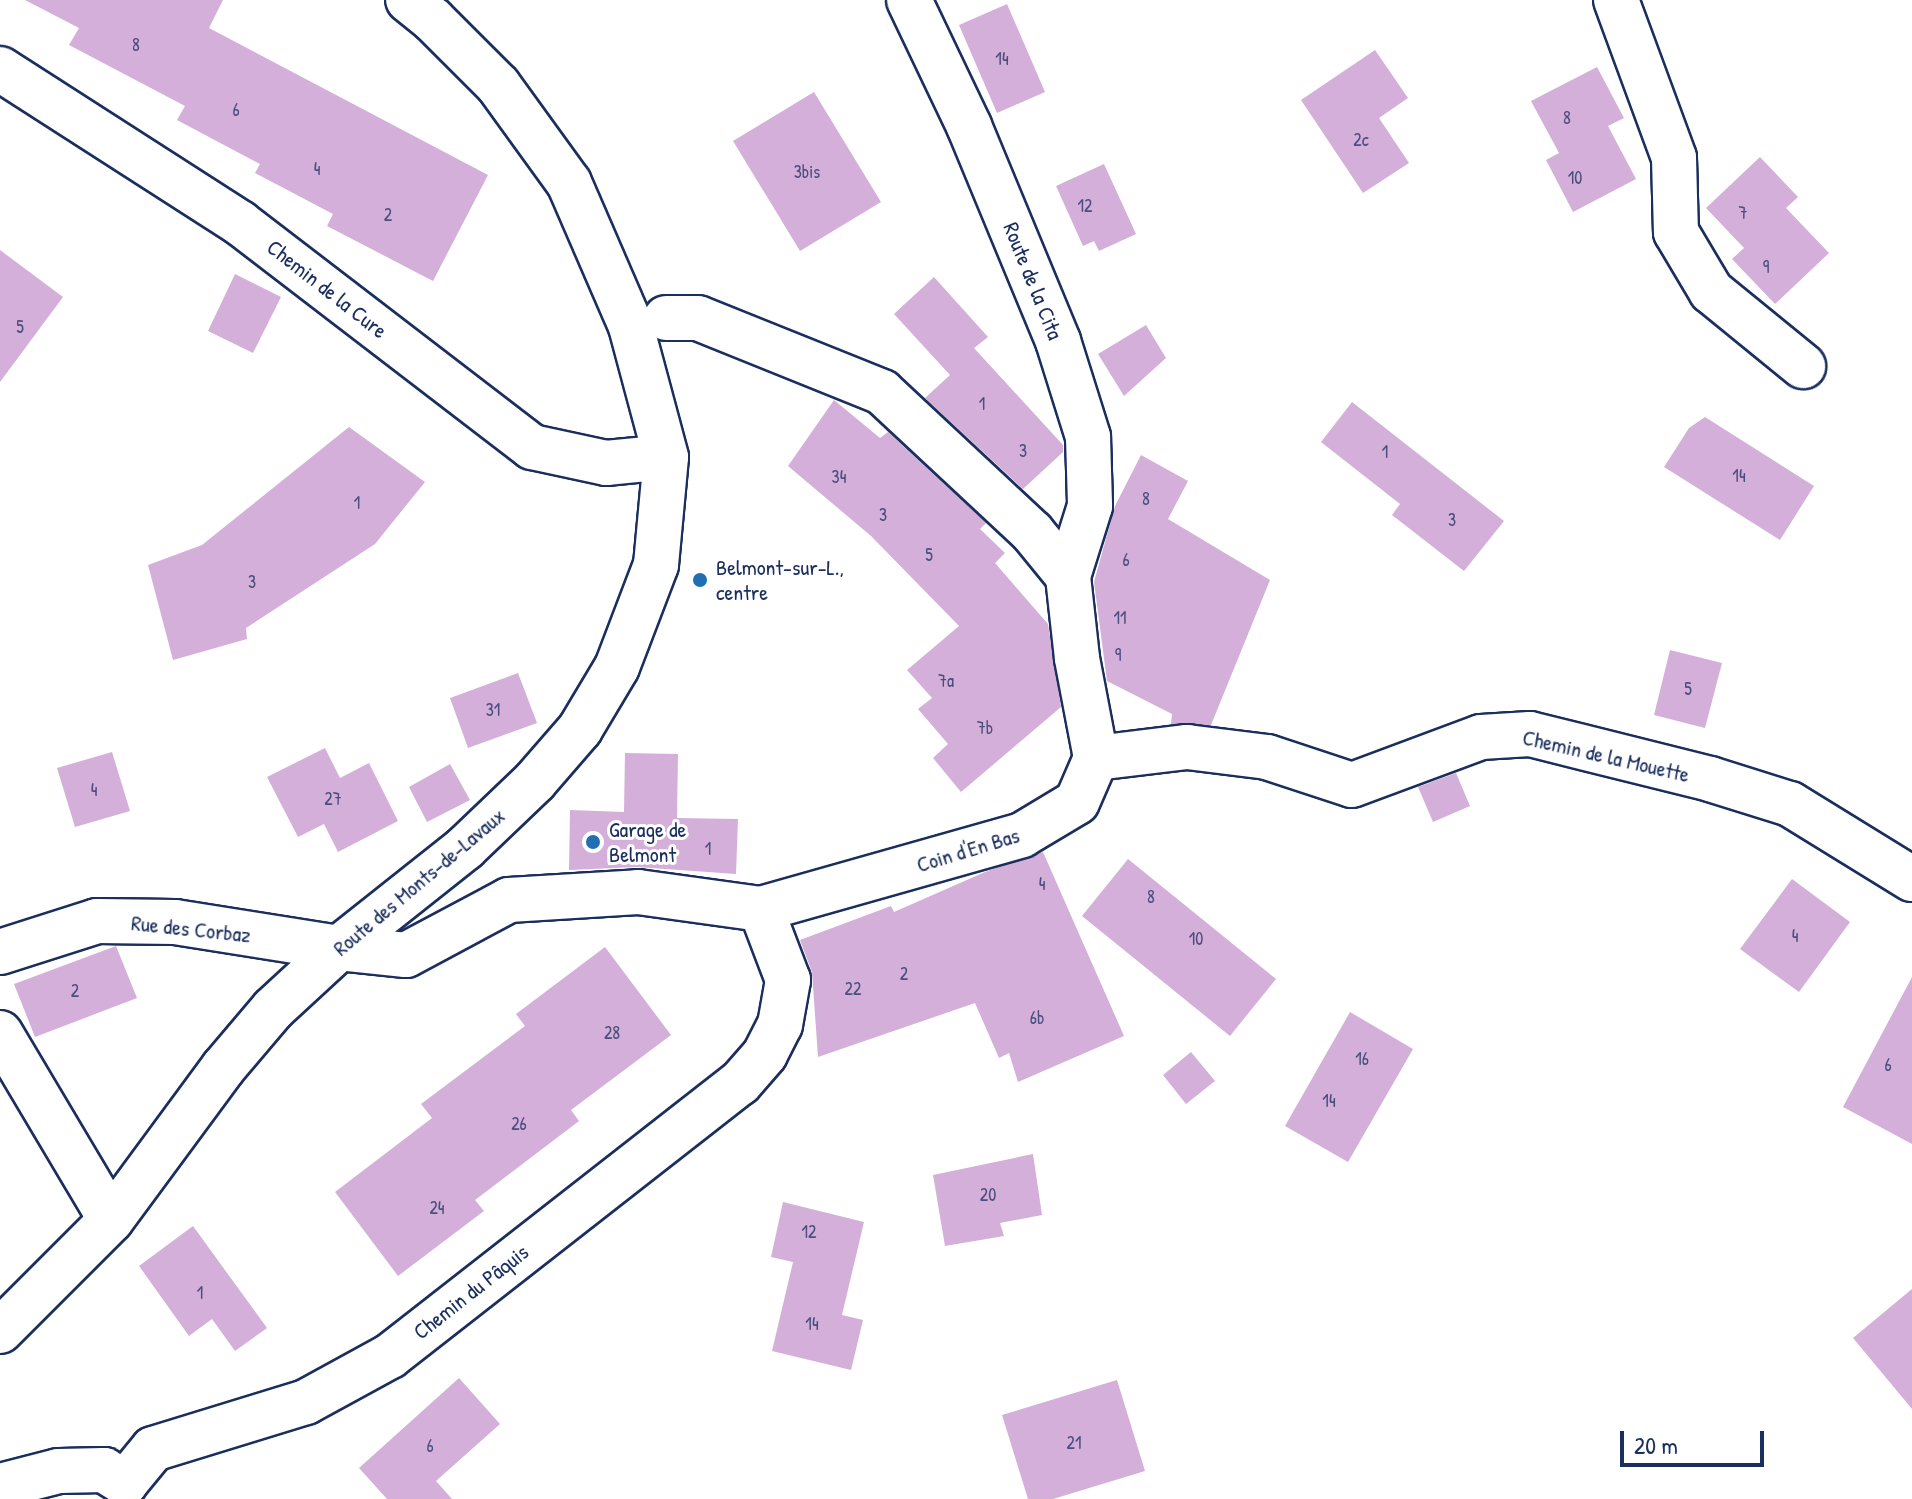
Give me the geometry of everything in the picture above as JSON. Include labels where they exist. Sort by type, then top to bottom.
[{"type":"street","name":"Route des Monts-de-Lavaux","points":[[0,1331],[111,1220],[223,1068],[273,1009],[339,948],[465,848],[535,781],[580,729],[617,667],[656,565],[666,457],[631,326],[569,183],[498,85],[433,20],[408,0]]},
{"type":"street","name":"Route de la Cita","points":[[909,0],[969,126],[1052,326],[1088,437],[1090,506],[1068,576]]},
{"type":"street","points":[[1616,0],[1674,158],[1676,232],[1711,291],[1803,366]]},
{"type":"street","name":"Chemin de la Cure","points":[[0,69],[240,223],[532,447],[606,463],[666,457]]},
{"type":"street","points":[[666,318],[698,318],[882,392],[1032,532],[1068,576],[1077,658],[1096,758]]},
{"type":"street","name":"Chemin de la Mouette","points":[[1096,758],[1187,747],[1267,757],[1352,785],[1481,737],[1530,734],[1710,779],[1790,804],[1912,879]]},
{"type":"street","name":"Coin d'En Bas","points":[[339,948],[406,955],[509,900],[638,892],[761,909],[1022,835],[1077,802],[1096,758]]},
{"type":"street","name":"Chemin du Pâquis","points":[[0,1486],[59,1471],[104,1470],[129,1491],[153,1449],[306,1402],[390,1356],[740,1083],[765,1054],[780,1025],[788,980],[761,909]]},
{"type":"street","name":"Rue des Corbaz","points":[[0,952],[97,921],[175,922],[339,948]]},
{"type":"street","points":[[0,1033],[111,1220]]},
{"type":"building","points":[[25,0],[223,0],[209,28],[488,175],[433,281],[327,226],[333,214],[255,173],[260,164],[177,120],[185,106],[69,45],[79,28]]},
{"type":"building","points":[[1007,4],[1045,92],[997,113],[959,25]]},
{"type":"building","points":[[1375,50],[1408,98],[1379,118],[1409,163],[1363,193],[1301,100]]},
{"type":"building","points":[[1597,67],[1624,118],[1608,126],[1636,179],[1573,212],[1546,160],[1559,153],[1531,101]]},
{"type":"building","points":[[814,92],[881,202],[800,251],[733,141]]},
{"type":"building","points":[[1760,157],[1798,197],[1786,208],[1829,253],[1775,304],[1732,259],[1744,248],[1706,208]]},
{"type":"building","points":[[1104,164],[1136,234],[1099,251],[1094,241],[1083,246],[1056,186]]},
{"type":"building","points":[[0,250],[63,297],[0,382]]},
{"type":"building","points":[[235,274],[281,297],[253,353],[208,331]]},
{"type":"building","points":[[934,277],[988,337],[974,348],[1063,445],[1063,452],[1023,489],[925,398],[950,375],[894,314]]},
{"type":"building","points":[[1146,325],[1166,358],[1124,396],[1098,354]]},
{"type":"building","points":[[834,400],[880,438],[888,432],[986,523],[980,529],[1005,553],[995,563],[1048,624],[1061,707],[961,792],[933,758],[948,744],[918,709],[932,698],[907,670],[959,626],[871,536],[788,466]]},
{"type":"building","points":[[1352,402],[1504,521],[1464,571],[1392,515],[1400,504],[1321,442]]},
{"type":"building","points":[[1705,417],[1814,486],[1780,540],[1664,467],[1689,428]]},
{"type":"building","points":[[349,427],[425,482],[375,544],[246,628],[247,639],[173,660],[148,565],[202,545]]},
{"type":"building","points":[[1141,455],[1188,481],[1168,519],[1270,580],[1211,725],[1171,724],[1172,714],[1107,681],[1094,582],[1115,506]]},
{"type":"building","points":[[1670,650],[1722,663],[1705,728],[1654,715]]},
{"type":"building","points":[[518,673],[537,723],[468,748],[450,698]]},
{"type":"building","points":[[325,748],[340,778],[369,763],[398,821],[338,852],[324,824],[298,837],[267,777]]},
{"type":"building","points":[[112,752],[130,811],[75,827],[57,768]]},
{"type":"building","points":[[625,753],[678,754],[677,818],[738,819],[736,874],[637,867],[569,870],[570,810],[624,812]]},
{"type":"building","points":[[450,764],[470,800],[427,822],[409,787]]},
{"type":"building","points":[[1456,773],[1470,806],[1433,822],[1418,787]]},
{"type":"building","points":[[1043,852],[1124,1036],[1018,1082],[1009,1053],[999,1058],[975,1003],[818,1057],[812,972],[800,940],[891,906],[894,912],[985,872]]},
{"type":"building","points":[[1128,859],[1276,979],[1230,1036],[1082,916]]},
{"type":"building","points":[[1792,879],[1850,922],[1799,992],[1740,949]]},
{"type":"building","points":[[116,946],[137,998],[35,1037],[14,984]]},
{"type":"building","points":[[605,947],[671,1035],[571,1110],[579,1121],[475,1200],[484,1211],[398,1276],[335,1192],[432,1118],[421,1104],[525,1026],[516,1014]]},
{"type":"building","points":[[1912,977],[1912,1144],[1843,1107]]},
{"type":"building","points":[[1350,1012],[1413,1049],[1348,1162],[1285,1126]]},
{"type":"building","points":[[1191,1052],[1215,1081],[1186,1104],[1163,1075]]},
{"type":"building","points":[[1033,1154],[1042,1215],[1000,1223],[1004,1236],[945,1246],[933,1175]]},
{"type":"building","points":[[783,1202],[864,1222],[842,1315],[863,1320],[851,1370],[772,1351],[793,1262],[771,1257]]},
{"type":"building","points":[[193,1226],[267,1328],[235,1351],[212,1319],[189,1336],[139,1266]]},
{"type":"building","points":[[1912,1289],[1912,1409],[1853,1338]]},
{"type":"building","points":[[459,1378],[500,1424],[436,1481],[452,1499],[387,1499],[359,1468]]},
{"type":"building","points":[[1117,1380],[1145,1471],[1053,1499],[1028,1499],[1002,1415]]},
{"type":"place","name":"Belmont-sur-L., centre","points":[[700,580]]},
{"type":"place","name":"Garage de Belmont","points":[[593,842]]}]
